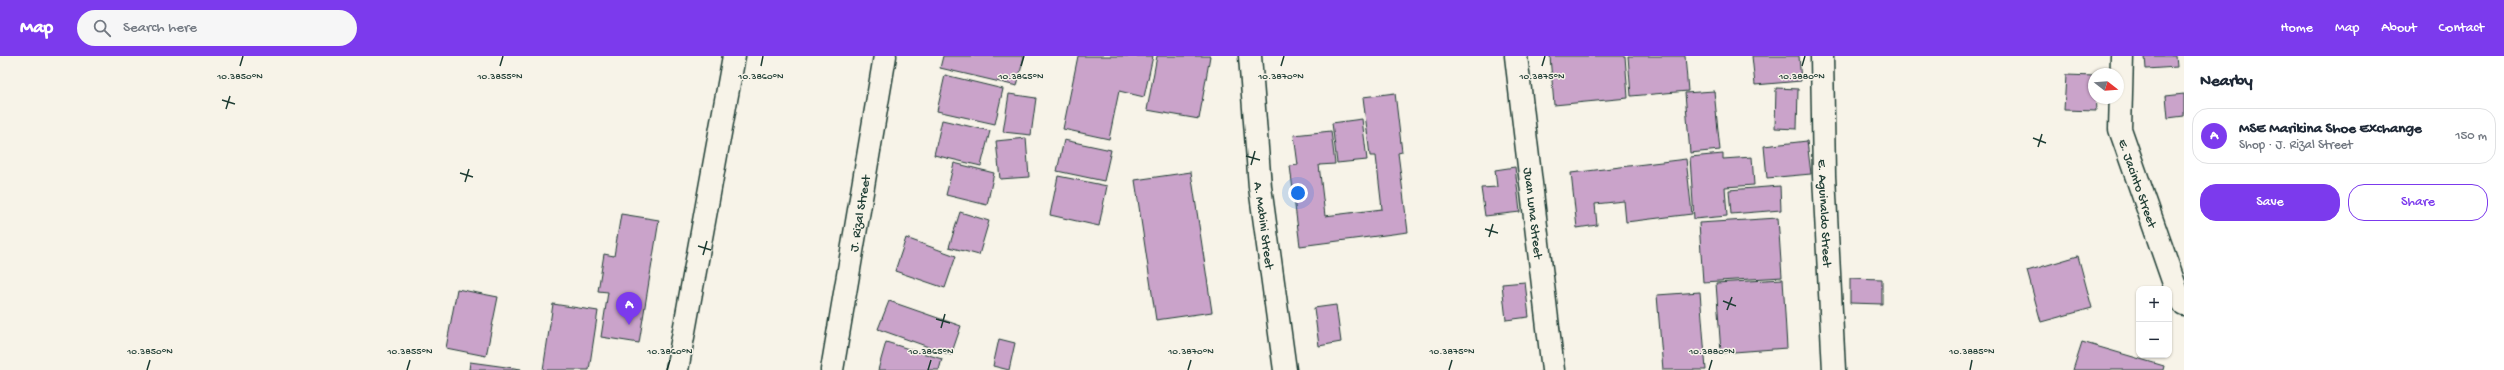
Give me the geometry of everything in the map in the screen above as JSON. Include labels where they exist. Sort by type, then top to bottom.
[{"type":"street","points":[[677,370],[734,56]]},
{"type":"street","name":"J. Rizal Street","points":[[832,370],[885,56]]},
{"type":"street","name":"A. Mabini Street","points":[[1250,56],[1260,187],[1285,370]]},
{"type":"street","name":"Juan Luna Street","points":[[1516,56],[1553,370]]},
{"type":"street","name":"E. Aguinaldo Street","points":[[1822,56],[1824,176],[1834,370]]},
{"type":"street","name":"E. Jacinto Street","points":[[2122,56],[2120,129],[2177,292],[2184,304]]},
{"type":"building","points":[[943,56],[1024,56],[1017,86],[940,68]]},
{"type":"building","points":[[1078,56],[1153,56],[1144,97],[1119,91],[1109,139],[1063,129]]},
{"type":"building","points":[[1157,56],[1210,56],[1199,119],[1147,110]]},
{"type":"building","points":[[1550,56],[1625,56],[1628,98],[1554,105]]},
{"type":"building","points":[[1628,56],[1685,56],[1688,91],[1631,96]]},
{"type":"building","points":[[1752,56],[1799,56],[1801,81],[1755,85]]},
{"type":"building","points":[[2145,56],[2176,56],[2177,67],[2146,69]]},
{"type":"building","points":[[945,75],[1003,89],[995,124],[937,111]]},
{"type":"building","points":[[2066,75],[2088,76],[2088,104],[2096,104],[2096,111],[2064,110]]},
{"type":"building","points":[[1776,88],[1798,89],[1797,129],[1775,128]]},
{"type":"building","points":[[1714,91],[1720,150],[1690,153],[1685,93]]},
{"type":"building","points":[[1395,93],[1402,152],[1398,153],[1408,232],[1300,246],[1290,166],[1298,165],[1294,135],[1331,131],[1335,164],[1319,165],[1325,216],[1382,209],[1376,156],[1370,156],[1363,97]]},
{"type":"building","points":[[1009,94],[1036,98],[1031,135],[1003,132]]},
{"type":"building","points":[[2184,94],[2184,116],[2168,118],[2166,96]]},
{"type":"building","points":[[1362,119],[1367,160],[1337,163],[1332,123]]},
{"type":"building","points":[[942,120],[990,131],[981,166],[934,155]]},
{"type":"building","points":[[1026,138],[1029,177],[1000,179],[996,141]]},
{"type":"building","points":[[1064,140],[1111,150],[1104,181],[1057,171]]},
{"type":"building","points":[[1807,141],[1811,174],[1767,178],[1764,146]]},
{"type":"building","points":[[1723,154],[1723,159],[1752,157],[1754,185],[1725,187],[1727,216],[1694,219],[1690,157]]},
{"type":"building","points":[[1686,159],[1692,214],[1626,222],[1624,201],[1595,204],[1597,225],[1577,228],[1571,173]]},
{"type":"building","points":[[954,163],[994,173],[987,205],[946,195]]},
{"type":"building","points":[[1515,167],[1520,212],[1485,216],[1481,188],[1497,187],[1495,170]]},
{"type":"building","points":[[1191,172],[1212,312],[1156,320],[1135,180]]},
{"type":"building","points":[[1058,176],[1107,186],[1099,226],[1050,215]]},
{"type":"building","points":[[1780,186],[1781,210],[1731,214],[1729,190]]},
{"type":"building","points":[[960,212],[989,221],[979,255],[949,247]]},
{"type":"building","points":[[621,214],[659,220],[639,343],[601,337],[608,292],[598,291],[604,254],[614,256]]},
{"type":"building","points":[[1778,218],[1782,277],[1703,282],[1699,223]]},
{"type":"building","points":[[906,238],[956,256],[945,288],[895,271]]},
{"type":"building","points":[[2078,256],[2092,308],[2041,322],[2027,271]]},
{"type":"building","points":[[1850,278],[1882,279],[1882,304],[1850,303]]},
{"type":"building","points":[[1783,279],[1787,348],[1721,353],[1716,283]]},
{"type":"building","points":[[1525,282],[1529,317],[1506,320],[1502,284]]},
{"type":"building","points":[[457,289],[498,297],[486,356],[446,348]]},
{"type":"building","points":[[1700,292],[1706,370],[1663,370],[1657,295]]},
{"type":"building","points":[[889,301],[961,326],[951,355],[878,329]]},
{"type":"building","points":[[553,304],[598,311],[589,370],[543,370]]},
{"type":"building","points":[[1336,305],[1341,342],[1319,346],[1314,308]]},
{"type":"building","points":[[999,339],[1015,343],[1009,370],[993,366]]},
{"type":"building","points":[[886,342],[942,359],[939,370],[878,370]]},
{"type":"building","points":[[2082,342],[2164,366],[2163,370],[2073,370]]},
{"type":"building","points":[[470,362],[521,369],[521,370],[469,370]]},
{"type":"place","name":"MSE Marikina Shoe Exchange","points":[[629,325]]}]
